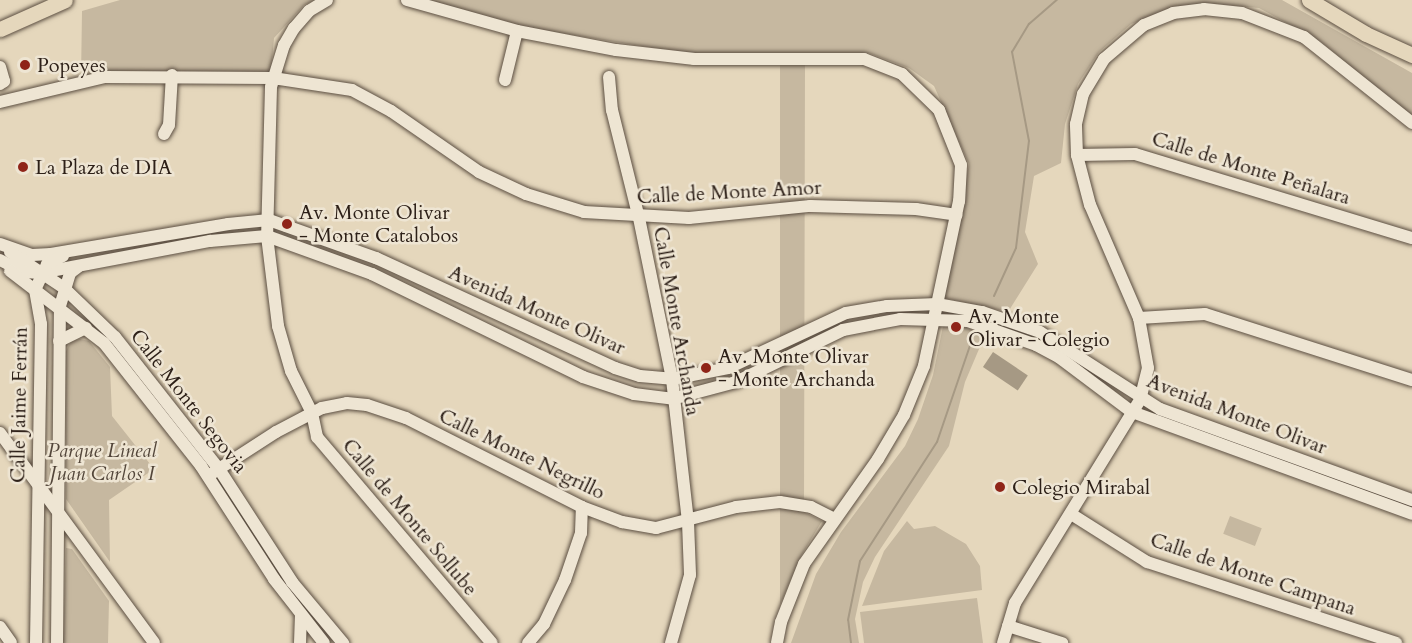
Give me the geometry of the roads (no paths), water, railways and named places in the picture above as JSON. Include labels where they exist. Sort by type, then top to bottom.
[{"type":"main road","points":[[0,21],[65,0]]},
{"type":"main road","points":[[0,29],[65,0]]},
{"type":"main road","points":[[1309,0],[1366,34],[1412,55]]},
{"type":"street","points":[[273,78],[294,28],[309,11],[327,0]]},
{"type":"street","points":[[407,0],[517,31],[616,50],[694,59],[864,59],[902,74],[939,110],[953,138],[961,165],[957,215],[924,366],[904,416],[860,488],[833,518],[804,564],[781,622],[777,643]]},
{"type":"street","points":[[1003,643],[1015,603],[1140,400],[1148,368],[1139,318],[1090,205],[1077,155],[1076,124],[1083,94],[1104,59],[1144,25],[1173,13],[1204,9],[1242,13],[1287,27],[1327,53],[1412,123]]},
{"type":"street","points":[[505,80],[517,31]]},
{"type":"street","points":[[0,67],[4,81],[0,84]]},
{"type":"street","points":[[164,134],[169,125],[172,75]]},
{"type":"street","name":"Calle de Monte Amor","points":[[0,102],[105,77],[172,75],[273,78],[352,90],[391,111],[479,172],[526,194],[584,212],[639,218],[689,218],[810,206],[916,209],[957,215]]},
{"type":"street","name":"Calle Monte Archanda","points":[[609,77],[612,110],[639,218],[672,379],[672,399],[688,522],[690,575],[672,643]]},
{"type":"street","name":"Calle de Monte Sollube","points":[[273,78],[267,236],[278,327],[291,371],[312,413],[317,437],[340,467],[492,643]]},
{"type":"street","name":"Calle de Monte Peñalara","points":[[1077,155],[1135,153],[1412,238]]},
{"type":"street","name":"Avenida Monte Olivar","points":[[0,244],[32,255],[70,252],[228,224],[269,220],[376,258],[615,368],[640,376],[672,379],[728,368],[846,313],[887,306],[938,304],[982,312],[1040,332],[1140,400],[1323,475],[1341,488],[1412,514]]},
{"type":"street","name":"Avenida Monte Olivar","points":[[0,261],[24,272],[40,273],[210,242],[267,236],[306,247],[372,274],[583,377],[634,394],[672,399],[736,382],[843,330],[900,319],[968,321],[1036,345],[1132,412],[1323,475],[1346,476],[1412,500]]},
{"type":"street","name":"Calle Monte Segovia","points":[[0,244],[64,288],[115,337],[279,563],[344,643]]},
{"type":"street","name":"Avenida Monte Olivar","points":[[40,273],[47,264],[70,252]]},
{"type":"street","name":"Calle Monte Segovia","points":[[0,261],[60,306],[104,343],[213,472],[301,614],[321,642]]},
{"type":"street","points":[[64,288],[70,273],[78,267]]},
{"type":"street","points":[[36,290],[40,273]]},
{"type":"street","name":"Calle Jaime Ferrán","points":[[57,643],[59,341],[60,306],[64,288]]},
{"type":"street","name":"Calle Jaime Ferrán","points":[[36,290],[41,324],[36,643]]},
{"type":"street","points":[[1139,318],[1205,314],[1412,380]]},
{"type":"street","points":[[59,341],[86,328]]},
{"type":"street","name":"Calle Monte Negrillo","points":[[213,472],[312,413],[346,403],[368,405],[405,418],[582,507],[622,522],[656,528],[688,522],[735,507],[780,502],[811,507],[833,518]]},
{"type":"street","points":[[0,433],[38,480],[154,643]]},
{"type":"street","points":[[14,451],[26,452],[39,441]]},
{"type":"street","points":[[1341,488],[1346,476]]},
{"type":"street","points":[[528,643],[544,624],[565,580],[581,533],[582,507]]},
{"type":"street","points":[[38,521],[46,513],[57,522]]},
{"type":"street","name":"Calle de Monte Campana","points":[[1071,514],[1148,562],[1396,643]]},
{"type":"street","points":[[300,643],[301,614],[318,613],[321,642]]},
{"type":"street","points":[[1008,626],[1062,643]]},
{"type":"street","points":[[0,627],[11,643]]},
{"type":"waterway","points":[[994,296],[1016,248],[1029,141],[1012,52],[1029,24],[1057,0]]},
{"type":"waterway","points":[[851,643],[848,620],[860,561],[937,442],[976,328]]},
{"type":"place","name":"Popeyes","points":[[25,65]]},
{"type":"place","name":"La Plaza de DIA","points":[[23,167]]},
{"type":"place","name":"Av. Monte Olivar - Monte Catalobos","points":[[287,224]]},
{"type":"place","name":"Av. Monte Olivar - Colegio","points":[[956,327]]},
{"type":"place","name":"Av. Monte Olivar - Monte Archanda","points":[[706,368]]},
{"type":"place","name":"Colegio Mirabal","points":[[1000,487]]},
{"type":"park label","name":"Parque Lineal Juan Carlos I","points":[[102,462]]}]
